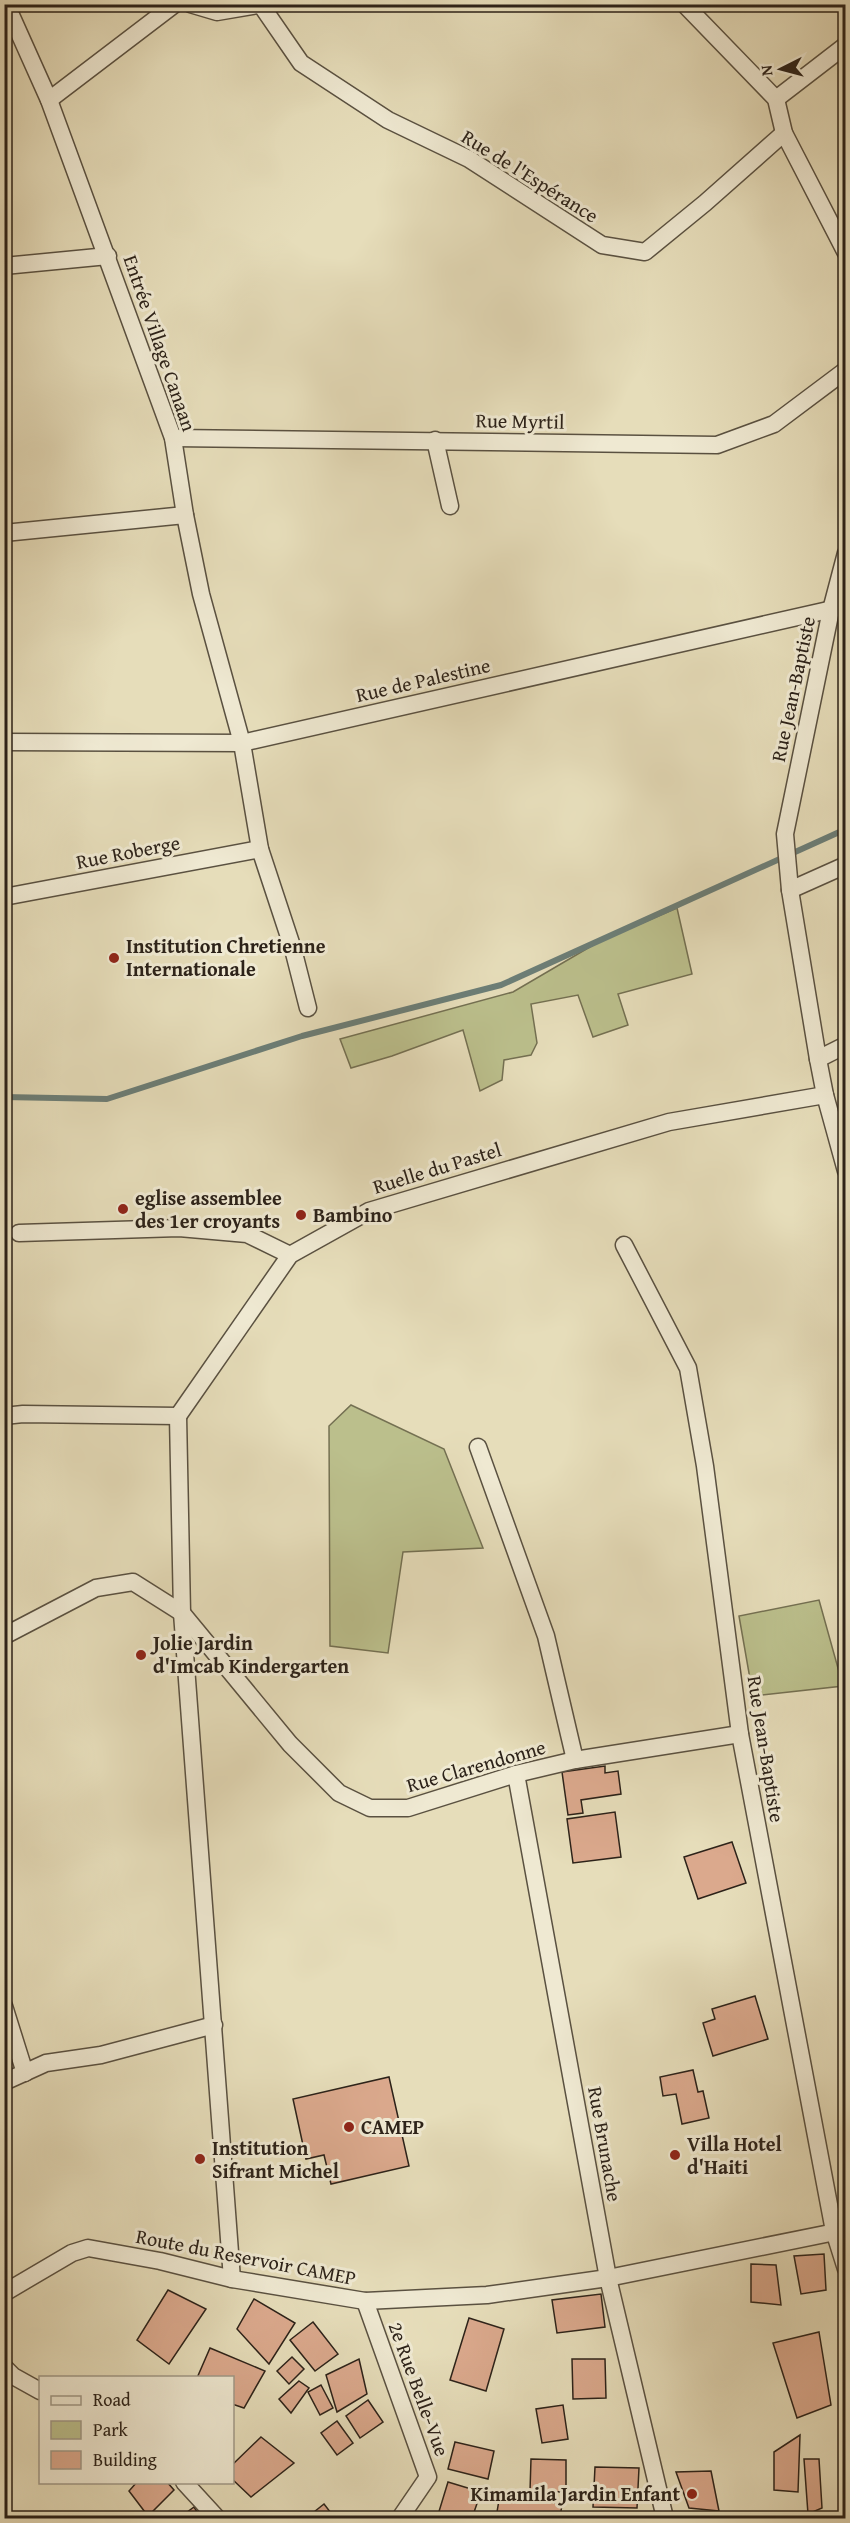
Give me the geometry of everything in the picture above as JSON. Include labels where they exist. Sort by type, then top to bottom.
[{"type":"street","name":"Entrée Village Canaan","points":[[6,4],[49,100],[173,438],[201,594],[242,743],[260,849],[293,950],[308,1008]]},
{"type":"street","points":[[49,100],[175,4]]},
{"type":"street","points":[[190,4],[217,12],[262,5]]},
{"type":"street","points":[[684,4],[776,99],[784,133],[846,253]]},
{"type":"street","name":"Rue de l'Espérance","points":[[262,5],[301,63],[388,120],[469,159],[602,245],[645,252],[784,133]]},
{"type":"street","points":[[776,99],[846,45]]},
{"type":"street","points":[[4,266],[108,256]]},
{"type":"street","name":"Rue Myrtil","points":[[173,438],[717,445],[774,424],[846,370]]},
{"type":"street","points":[[435,440],[450,506]]},
{"type":"street","points":[[4,533],[185,515]]},
{"type":"street","name":"Rue Jean-Baptiste","points":[[846,553],[838,608],[785,834],[787,870],[818,1059],[825,1095],[841,1137],[846,1171]]},
{"type":"street","name":"Rue de Palestine","points":[[4,742],[242,743],[838,608]]},
{"type":"street","name":"Rue Roberge","points":[[4,897],[260,849]]},
{"type":"street","points":[[790,890],[846,865]]},
{"type":"street","points":[[818,1059],[846,1045]]},
{"type":"street","name":"Ruelle du Pastel","points":[[178,1416],[290,1255],[369,1211],[669,1122],[825,1095]]},
{"type":"street","points":[[20,1233],[179,1228],[247,1234],[290,1255]]},
{"type":"street","name":"Rue Jean-Baptiste","points":[[624,1245],[688,1368],[705,1466],[740,1734],[840,2230],[846,2270]]},
{"type":"street","points":[[4,1416],[23,1414],[178,1416],[182,1613],[232,2279]]},
{"type":"street","points":[[478,1447],[546,1636],[575,1760]]},
{"type":"street","name":"Rue Clarendonne","points":[[4,1636],[96,1588],[134,1582],[182,1613],[290,1744],[339,1793],[370,1808],[408,1808],[516,1774],[575,1760],[740,1734]]},
{"type":"street","name":"Rue Brunache","points":[[516,1774],[608,2278],[665,2518]]},
{"type":"street","points":[[4,2006],[25,2073]]},
{"type":"street","points":[[4,2082],[46,2063],[101,2055],[214,2025]]},
{"type":"street","name":"Route du Reservoir CAMEP","points":[[4,2293],[72,2253],[88,2248],[160,2261],[232,2279],[365,2301],[487,2295],[608,2278],[840,2230]]},
{"type":"street","name":"2e Rue Belle-Vue","points":[[365,2301],[428,2477],[400,2518]]},
{"type":"street","points":[[4,2367],[13,2376],[39,2390]]},
{"type":"street","points":[[186,2484],[217,2518]]},
{"type":"green space","points":[[677,908],[692,974],[618,994],[628,1025],[593,1037],[578,995],[531,1004],[537,1043],[531,1055],[504,1060],[502,1080],[480,1091],[463,1030],[392,1056],[351,1068],[340,1039],[513,992],[600,941]]},
{"type":"green space","points":[[351,1405],[444,1449],[483,1548],[403,1552],[388,1653],[330,1646],[329,1426]]},
{"type":"green space","points":[[819,1600],[843,1686],[753,1696],[739,1616]]},
{"type":"building","points":[[605,1766],[605,1773],[618,1771],[621,1794],[581,1800],[583,1813],[568,1815],[562,1772]]},
{"type":"building","points":[[615,1812],[621,1857],[573,1863],[567,1819]]},
{"type":"building","points":[[732,1842],[746,1883],[698,1899],[684,1857]]},
{"type":"building","points":[[755,1996],[768,2039],[713,2056],[703,2023],[715,2019],[712,2009]]},
{"type":"building","points":[[693,2070],[698,2092],[703,2091],[709,2118],[682,2124],[676,2094],[663,2096],[660,2077]]},
{"type":"building","name":"CAMEP","points":[[389,2077],[409,2166],[331,2184],[324,2155],[306,2159],[293,2099]]},
{"type":"building","points":[[824,2254],[826,2290],[801,2294],[794,2256]]},
{"type":"building","points":[[751,2264],[776,2265],[781,2305],[751,2302]]},
{"type":"building","points":[[168,2290],[206,2309],[169,2364],[137,2340]]},
{"type":"building","points":[[601,2294],[605,2327],[557,2333],[552,2300]]},
{"type":"building","points":[[254,2299],[295,2323],[269,2364],[237,2329]]},
{"type":"building","points":[[469,2318],[504,2329],[486,2391],[450,2380]]},
{"type":"building","points":[[313,2322],[338,2354],[315,2371],[290,2340]]},
{"type":"building","points":[[819,2332],[831,2405],[797,2418],[773,2343]]},
{"type":"building","points":[[210,2348],[265,2371],[244,2408],[234,2405],[234,2376],[198,2376]]},
{"type":"building","points":[[292,2357],[304,2369],[289,2384],[277,2371]]},
{"type":"building","points":[[359,2359],[367,2394],[337,2412],[326,2375]]},
{"type":"building","points":[[572,2359],[605,2359],[606,2398],[573,2399]]},
{"type":"building","points":[[299,2381],[309,2388],[291,2413],[279,2399]]},
{"type":"building","points":[[321,2385],[333,2408],[320,2415],[308,2392]]},
{"type":"building","points":[[368,2400],[383,2422],[360,2438],[346,2416]]},
{"type":"building","points":[[563,2405],[568,2439],[542,2443],[536,2409]]},
{"type":"building","points":[[337,2421],[353,2443],[337,2455],[321,2433]]},
{"type":"building","points":[[800,2435],[798,2492],[774,2490],[774,2452]]},
{"type":"building","points":[[261,2437],[294,2463],[251,2497],[234,2481],[234,2463]]},
{"type":"building","points":[[455,2442],[494,2451],[488,2479],[448,2469]]},
{"type":"building","points":[[531,2459],[566,2460],[566,2492],[530,2491]]},
{"type":"building","points":[[804,2459],[819,2459],[822,2508],[808,2514]]},
{"type":"building","points":[[595,2467],[639,2468],[637,2508],[593,2507]]},
{"type":"building","points":[[711,2471],[719,2511],[689,2508],[676,2472]]},
{"type":"building","points":[[448,2482],[481,2492],[472,2518],[437,2518]]},
{"type":"building","points":[[135,2484],[169,2484],[174,2490],[148,2516],[129,2491]]},
{"type":"building","points":[[500,2494],[562,2504],[560,2518],[496,2518]]},
{"type":"building","points":[[324,2504],[331,2513],[324,2518],[310,2518],[309,2516]]},
{"type":"building","points":[[194,2507],[201,2518],[179,2518]]},
{"type":"waterway","points":[[4,1097],[107,1099],[302,1036],[501,985],[846,829]]},
{"type":"place","name":"Institution Chretienne Internationale","points":[[114,958]]},
{"type":"place","name":"eglise assemblee des 1er croyants","points":[[123,1209]]},
{"type":"place","name":"Bambino","points":[[301,1215]]},
{"type":"place","name":"Jolie Jardin d'Imcab Kindergarten","points":[[141,1655]]},
{"type":"place","name":"CAMEP","points":[[349,2127]]},
{"type":"place","name":"Villa Hotel d'Haiti","points":[[675,2155]]},
{"type":"place","name":"Institution Sifrant Michel","points":[[200,2159]]},
{"type":"place","name":"Kimamila Jardin Enfant","points":[[692,2494]]}]
